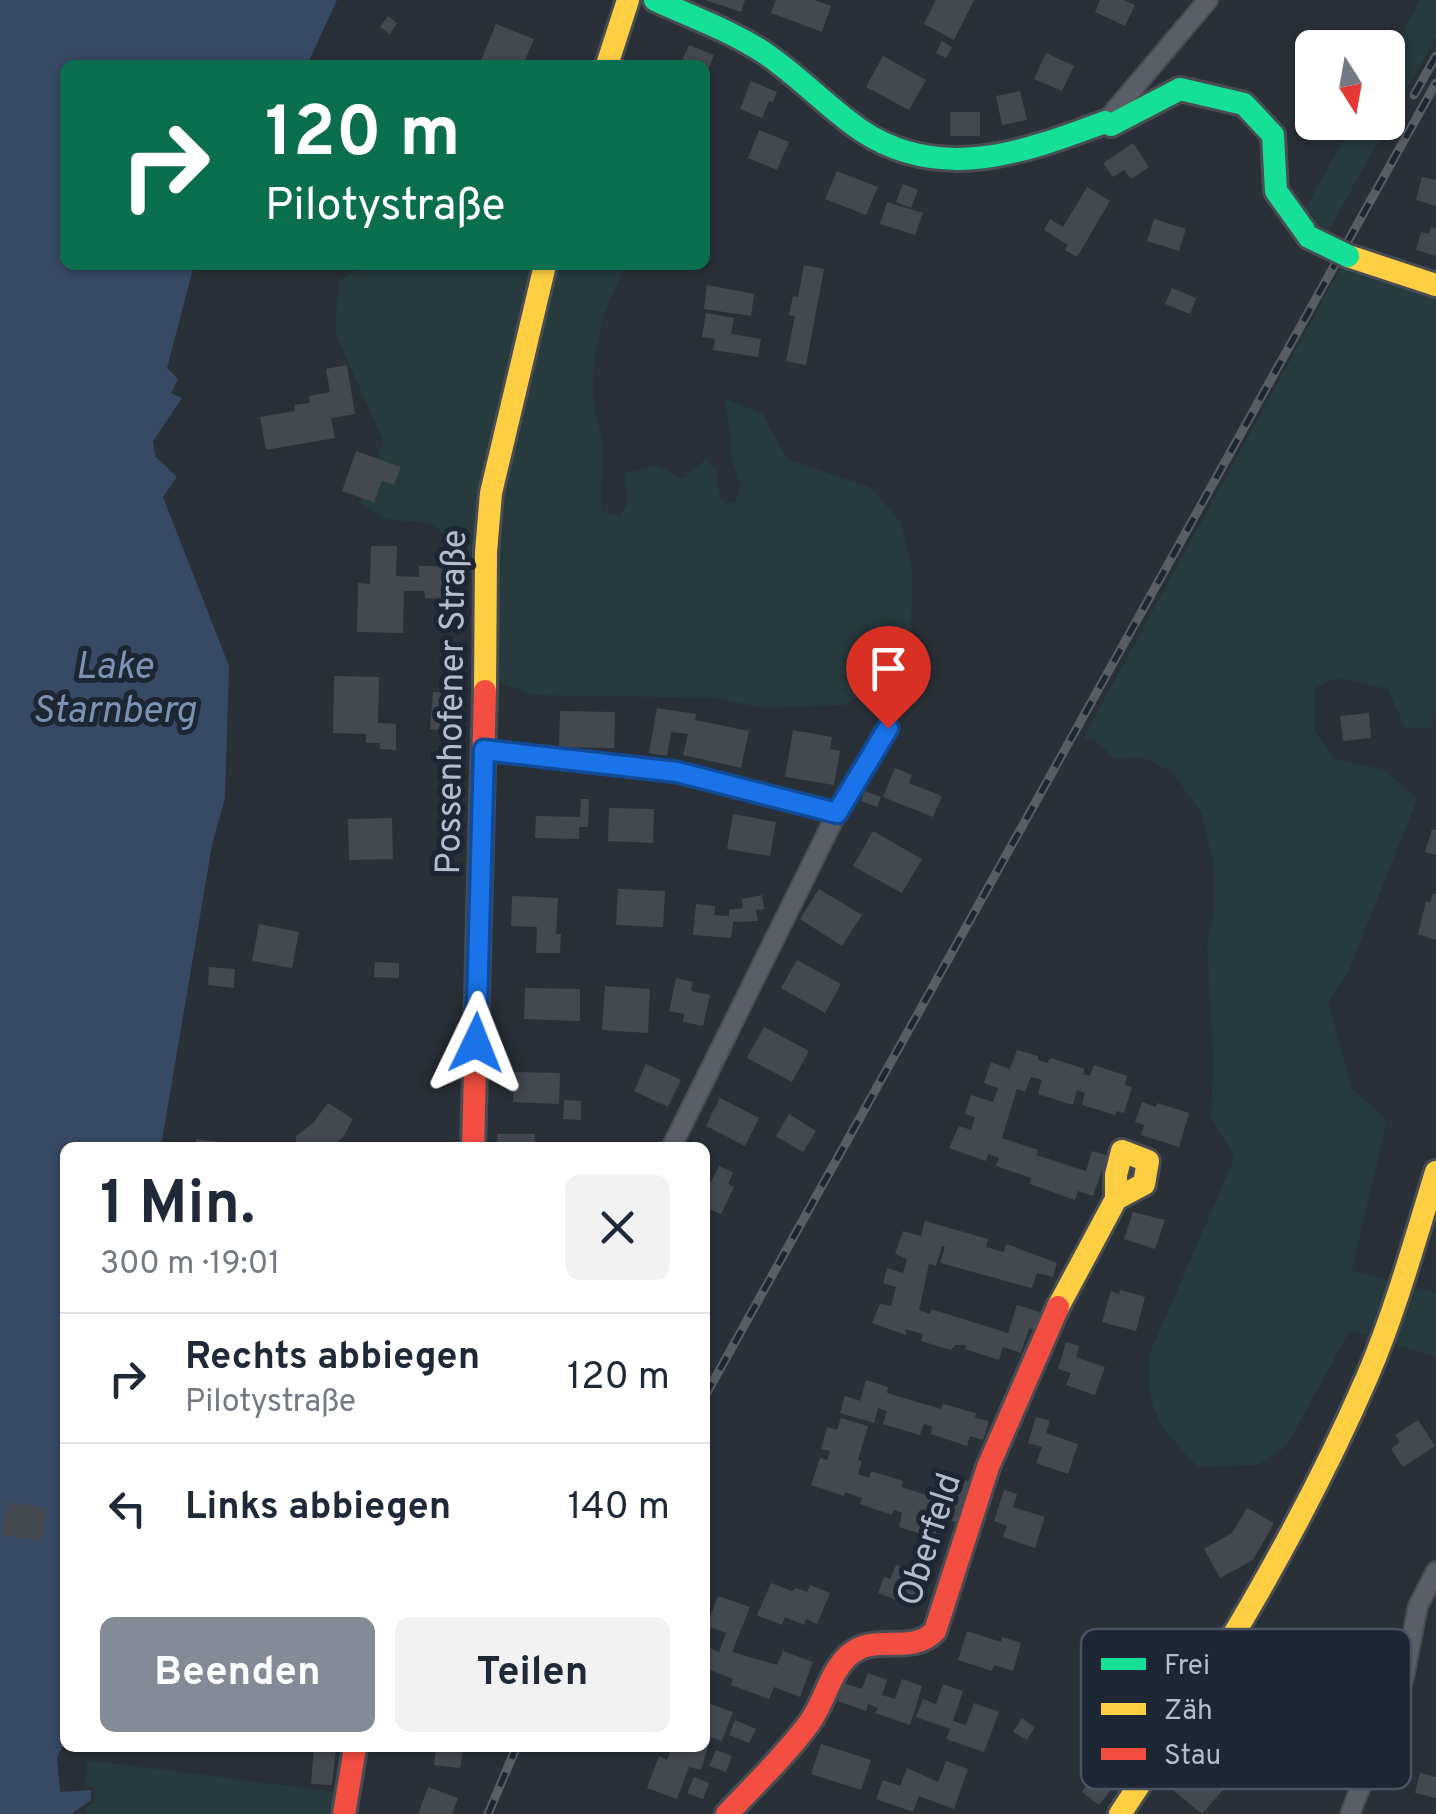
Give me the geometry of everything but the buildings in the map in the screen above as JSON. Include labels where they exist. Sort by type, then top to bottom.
[{"type":"street","points":[[609,60],[628,0]]},
{"type":"street","points":[[655,0],[764,52],[866,134],[917,157],[961,163],[1036,148],[1105,122],[1208,0]]},
{"type":"street","points":[[1105,122],[1111,125],[1180,89],[1244,104],[1273,134],[1276,191],[1309,237],[1348,256],[1436,285]]},
{"type":"street","name":"Possenhofener Straße","points":[[473,1142],[486,552],[491,493],[543,270]]},
{"type":"street","points":[[673,1142],[837,813],[888,728]]},
{"type":"street","points":[[484,750],[677,772],[837,813]]},
{"type":"street","points":[[1235,1629],[1324,1466],[1374,1361],[1436,1172]]},
{"type":"street","name":"Oberfeld","points":[[727,1814],[812,1719],[847,1655],[864,1644],[884,1641],[918,1645],[928,1642],[935,1631],[988,1468],[1060,1302],[1116,1199]]},
{"type":"street","points":[[1411,1642],[1418,1606],[1436,1571]]},
{"type":"street","points":[[344,1814],[354,1752]]},
{"type":"street","points":[[1120,1814],[1137,1789]]},
{"type":"street","points":[[1350,1814],[1360,1789]]},
{"type":"green space","points":[[1420,0],[1436,0],[1436,37],[1405,93],[1405,30]]},
{"type":"green space","points":[[1344,140],[1379,140],[1324,239],[1300,218]]},
{"type":"green space","points":[[1345,260],[1436,291],[1436,708],[1431,729],[1405,728],[1388,689],[1338,678],[1315,688],[1315,731],[1333,759],[1382,769],[1418,798],[1349,970],[1328,1002],[1352,1088],[1387,1120],[1352,1270],[1436,1293],[1436,1357],[1350,1330],[1286,1447],[1258,1465],[1198,1467],[1158,1416],[1152,1403],[1149,1372],[1150,1353],[1235,1157],[1211,1119],[1213,1061],[1207,942],[1214,913],[1214,866],[1201,812],[1172,772],[1142,757],[1115,759],[1093,739],[1083,738]]},
{"type":"green space","points":[[361,270],[624,270],[604,316],[594,372],[595,410],[603,443],[602,511],[620,517],[627,504],[625,473],[657,465],[683,479],[706,459],[716,469],[720,499],[727,504],[736,501],[741,484],[730,455],[724,398],[762,413],[787,459],[870,487],[901,522],[913,574],[909,664],[845,705],[762,708],[716,698],[533,695],[499,682],[479,596],[471,574],[448,538],[429,524],[390,519],[360,502],[383,441],[335,332],[339,280]]},
{"type":"green space","points":[[87,1760],[337,1792],[334,1814],[86,1814],[84,1809],[95,1802],[94,1787],[85,1787]]},
{"type":"water","name":"Lake Starnberg","points":[[0,0],[337,0],[309,60],[60,60],[60,270],[193,270],[167,368],[178,379],[171,393],[182,398],[153,441],[155,456],[177,477],[163,497],[229,666],[225,798],[212,845],[162,1142],[60,1142],[57,1757],[60,1792],[91,1790],[91,1800],[72,1814],[0,1814]]},
{"type":"railway","points":[[1414,95],[1436,56]]},
{"type":"railway","points":[[710,1387],[1436,83]]},
{"type":"railway","points":[[488,1814],[514,1752]]},
{"type":"traffic: fast","points":[[655,0],[753,46],[862,131],[892,147],[922,156],[953,159],[1014,152],[1105,122],[1111,125],[1180,89],[1244,104],[1273,135],[1276,191],[1309,237]]},
{"type":"traffic: fast","points":[[1309,237],[1348,256]]},
{"type":"traffic: slow","points":[[609,60],[628,0]]},
{"type":"traffic: slow","points":[[1348,256],[1436,285]]},
{"type":"traffic: slow","points":[[485,691],[486,552],[491,493],[544,270]]},
{"type":"traffic: slow","points":[[1058,1307],[1116,1199],[1122,1151],[1148,1161],[1144,1184],[1116,1199]]},
{"type":"traffic: slow","points":[[1236,1629],[1342,1433],[1378,1350],[1436,1172]]},
{"type":"traffic: slow","points":[[1120,1814],[1136,1789]]},
{"type":"traffic: jam","points":[[473,1142],[485,691]]},
{"type":"traffic: jam","points":[[727,1814],[801,1734],[849,1655],[870,1645],[915,1642],[935,1631],[988,1467],[1058,1307]]},
{"type":"traffic: jam","points":[[344,1814],[354,1752]]},
{"type":"route","points":[[476,1043],[484,750],[677,772],[837,813],[888,728]]}]
